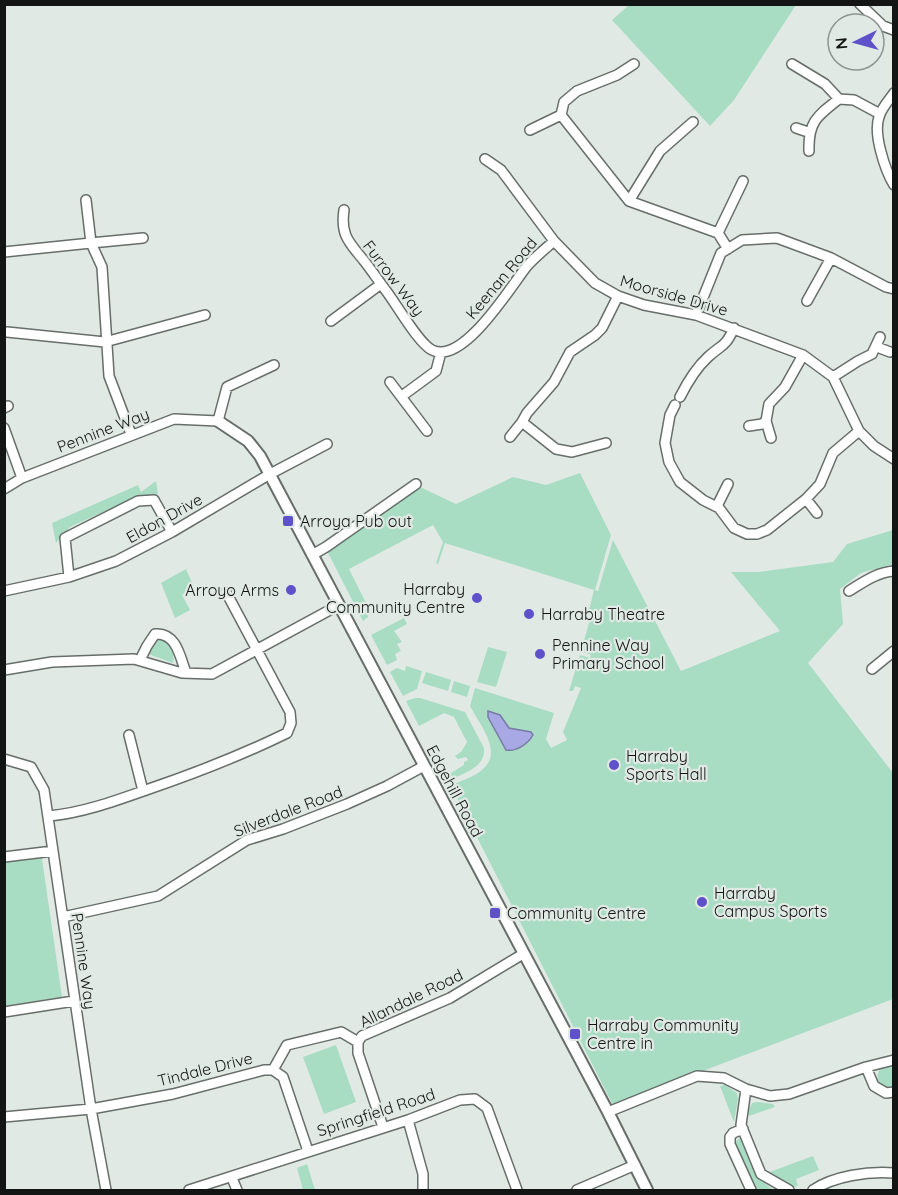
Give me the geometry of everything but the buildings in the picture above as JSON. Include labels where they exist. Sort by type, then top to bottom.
[{"type":"street","points":[[860,4],[883,26],[894,30]]},
{"type":"street","points":[[561,115],[564,102],[577,91],[617,75],[634,64]]},
{"type":"street","points":[[792,64],[825,84],[839,99]]},
{"type":"street","points":[[894,93],[878,118],[879,143],[886,171],[894,185]]},
{"type":"street","points":[[809,151],[808,132],[821,112],[839,99],[854,100],[880,114]]},
{"type":"street","points":[[530,130],[561,115]]},
{"type":"street","points":[[561,115],[629,201],[718,233],[728,249]]},
{"type":"street","points":[[629,201],[660,151],[693,122]]},
{"type":"street","points":[[796,128],[808,132]]},
{"type":"street","name":"Moorside Drive","points":[[485,159],[501,170],[554,241],[595,283],[618,296],[644,305],[696,315],[803,355],[833,377],[859,431],[873,446],[894,459]]},
{"type":"street","points":[[718,233],[743,181]]},
{"type":"street","points":[[86,200],[91,243],[102,267],[105,342],[109,376],[131,434]]},
{"type":"street","name":"Furrow Way","points":[[344,210],[342,226],[346,238],[422,341],[432,350],[441,352]]},
{"type":"street","points":[[4,252],[143,238]]},
{"type":"street","points":[[696,315],[722,253],[742,240],[777,238],[831,258],[894,289]]},
{"type":"street","name":"Keenan Road","points":[[441,352],[454,348],[475,332],[529,264],[554,241]]},
{"type":"street","points":[[807,301],[831,258]]},
{"type":"street","points":[[331,321],[381,284]]},
{"type":"street","points":[[510,437],[554,382],[570,352],[602,328],[618,296]]},
{"type":"street","points":[[7,332],[105,342],[205,315]]},
{"type":"street","points":[[734,328],[724,347],[708,356],[689,380],[670,415],[665,443],[669,462],[680,482],[706,503],[717,506],[734,528],[753,535],[767,530],[806,499],[820,484],[833,453],[859,431]]},
{"type":"street","points":[[833,377],[873,354],[880,337]]},
{"type":"street","points":[[877,347],[890,352]]},
{"type":"street","points":[[402,396],[436,371],[441,352]]},
{"type":"street","points":[[771,438],[766,421],[769,404],[785,387],[803,355]]},
{"type":"street","points":[[218,421],[227,387],[274,365]]},
{"type":"street","points":[[390,382],[427,431]]},
{"type":"street","name":"Pennine Way","points":[[4,489],[22,478],[174,419],[218,421]]},
{"type":"street","name":"Edgehill Road","points":[[218,421],[248,441],[260,456],[608,1113],[647,1191]]},
{"type":"street","points":[[749,426],[766,421]]},
{"type":"street","points":[[522,422],[556,449],[572,452],[606,443]]},
{"type":"street","points":[[4,428],[22,478]]},
{"type":"street","name":"Eldon Drive","points":[[4,591],[69,577],[116,561],[327,444]]},
{"type":"street","points":[[312,555],[326,548],[416,484]]},
{"type":"street","points":[[717,506],[728,484]]},
{"type":"street","points":[[806,499],[817,513]]},
{"type":"street","points":[[69,577],[66,538],[138,501],[154,500],[172,532]]},
{"type":"street","points":[[849,591],[866,580],[888,571],[894,571]]},
{"type":"street","points":[[49,816],[126,798],[197,774],[287,734],[291,723],[290,712],[226,592]]},
{"type":"street","points":[[4,670],[51,662],[102,659],[140,660],[186,673],[212,674],[339,605]]},
{"type":"street","points":[[140,660],[155,634],[164,633],[171,638],[186,673]]},
{"type":"street","points":[[872,669],[894,651]]},
{"type":"street","points":[[129,735],[143,791]]},
{"type":"street","name":"Pennine Way","points":[[4,759],[31,767],[44,790],[74,1001],[106,1191]]},
{"type":"street","name":"Silverdale Road","points":[[63,917],[158,896],[247,840],[283,829],[347,804],[424,766]]},
{"type":"street","points":[[4,857],[53,851]]},
{"type":"street","name":"Allandale Road","points":[[383,1127],[357,1053],[358,1042],[362,1036],[450,998],[523,954]]},
{"type":"street","points":[[4,1012],[74,1001]]},
{"type":"street","points":[[273,1070],[287,1045],[341,1032],[358,1042]]},
{"type":"street","points":[[608,1113],[697,1076],[724,1078],[746,1089],[770,1096],[789,1094],[866,1067],[894,1060]]},
{"type":"street","points":[[866,1067],[874,1086],[886,1093],[894,1092]]},
{"type":"street","name":"Tindale Drive","points":[[4,1117],[91,1109],[173,1094],[264,1070],[273,1070],[283,1077],[308,1151]]},
{"type":"street","points":[[746,1089],[741,1125],[761,1174],[789,1191]]},
{"type":"street","name":"Springfield Road","points":[[189,1191],[408,1120],[460,1100],[475,1099],[487,1107],[517,1191]]},
{"type":"street","points":[[408,1120],[423,1174],[423,1191]]},
{"type":"street","points":[[743,1129],[734,1132],[730,1137],[730,1144],[751,1191]]},
{"type":"street","points":[[577,1191],[635,1165]]},
{"type":"street","points":[[813,1191],[837,1179],[882,1172],[894,1173]]},
{"type":"street","points":[[232,1178],[237,1191]]},
{"type":"green space","points":[[629,5],[796,5],[734,100],[710,126],[612,20]]},
{"type":"green space","name":"Harraby Campus Sports","points":[[580,473],[611,535],[595,590],[598,591],[613,540],[681,671],[780,631],[731,572],[759,572],[833,562],[847,544],[893,530],[893,564],[861,573],[840,589],[843,624],[808,663],[893,773],[893,999],[613,1105],[451,786],[478,773],[490,760],[490,744],[470,706],[475,688],[554,713],[546,739],[551,748],[567,740],[563,732],[581,688],[575,686],[573,691],[569,691],[580,655],[590,658],[591,655],[581,651],[591,616],[588,614],[594,590],[445,543],[438,564],[436,563],[443,542],[433,525],[349,569],[369,609],[368,617],[363,621],[327,551],[420,487],[456,504],[513,477],[546,485]]},
{"type":"green space","points":[[156,481],[158,494],[127,501],[70,527],[56,543],[52,523],[138,485],[141,492]]},
{"type":"green space","points":[[186,569],[194,587],[182,595],[190,610],[175,618],[161,583]]},
{"type":"green space","points":[[404,618],[407,624],[394,631],[402,642],[397,644],[401,651],[395,654],[397,660],[387,665],[371,635]]},
{"type":"green space","points":[[160,638],[166,639],[169,644],[173,653],[173,663],[148,654],[153,641]]},
{"type":"green space","points":[[488,647],[507,652],[496,687],[477,682]]},
{"type":"green space","points":[[406,666],[422,671],[417,689],[403,696],[390,672],[397,668],[405,671]]},
{"type":"green space","points":[[426,672],[451,680],[448,691],[422,683]]},
{"type":"green space","points":[[454,681],[470,686],[467,697],[451,692]]},
{"type":"green space","points":[[415,698],[465,712],[484,748],[484,755],[477,765],[448,781],[446,776],[468,760],[466,757],[458,759],[455,756],[462,751],[467,742],[454,717],[444,713],[419,726],[406,701]]},
{"type":"green space","points":[[41,852],[62,997],[5,1006],[5,856]]},
{"type":"green space","points":[[336,1045],[356,1102],[324,1114],[303,1057]]},
{"type":"green space","points":[[893,1066],[893,1086],[886,1087],[877,1080],[879,1069]]},
{"type":"green space","points":[[725,1085],[737,1093],[734,1122],[720,1086]]},
{"type":"green space","points":[[752,1103],[773,1104],[775,1107],[749,1116]]},
{"type":"green space","points":[[740,1138],[757,1174],[774,1190],[757,1190],[735,1142]]},
{"type":"green space","points":[[813,1156],[819,1170],[796,1179],[798,1186],[790,1188],[767,1173]]},
{"type":"green space","points":[[307,1164],[315,1190],[303,1190],[297,1168]]},
{"type":"water","points":[[488,711],[500,715],[509,728],[531,732],[533,735],[521,747],[506,750],[488,717]]},
{"type":"place","name":"Arroya Pub out","points":[[288,521]]},
{"type":"place","name":"Arroyo Arms","points":[[291,590]]},
{"type":"place","name":"Harraby Community Centre","points":[[477,598]]},
{"type":"place","name":"Harraby Theatre","points":[[529,614]]},
{"type":"place","name":"Pennine Way Primary School","points":[[540,654]]},
{"type":"place","name":"Harraby Sports Hall","points":[[614,765]]},
{"type":"place","name":"Harraby Campus Sports","points":[[702,902]]},
{"type":"place","name":"Community Centre","points":[[495,913]]},
{"type":"place","name":"Harraby Community Centre in","points":[[575,1034]]}]
